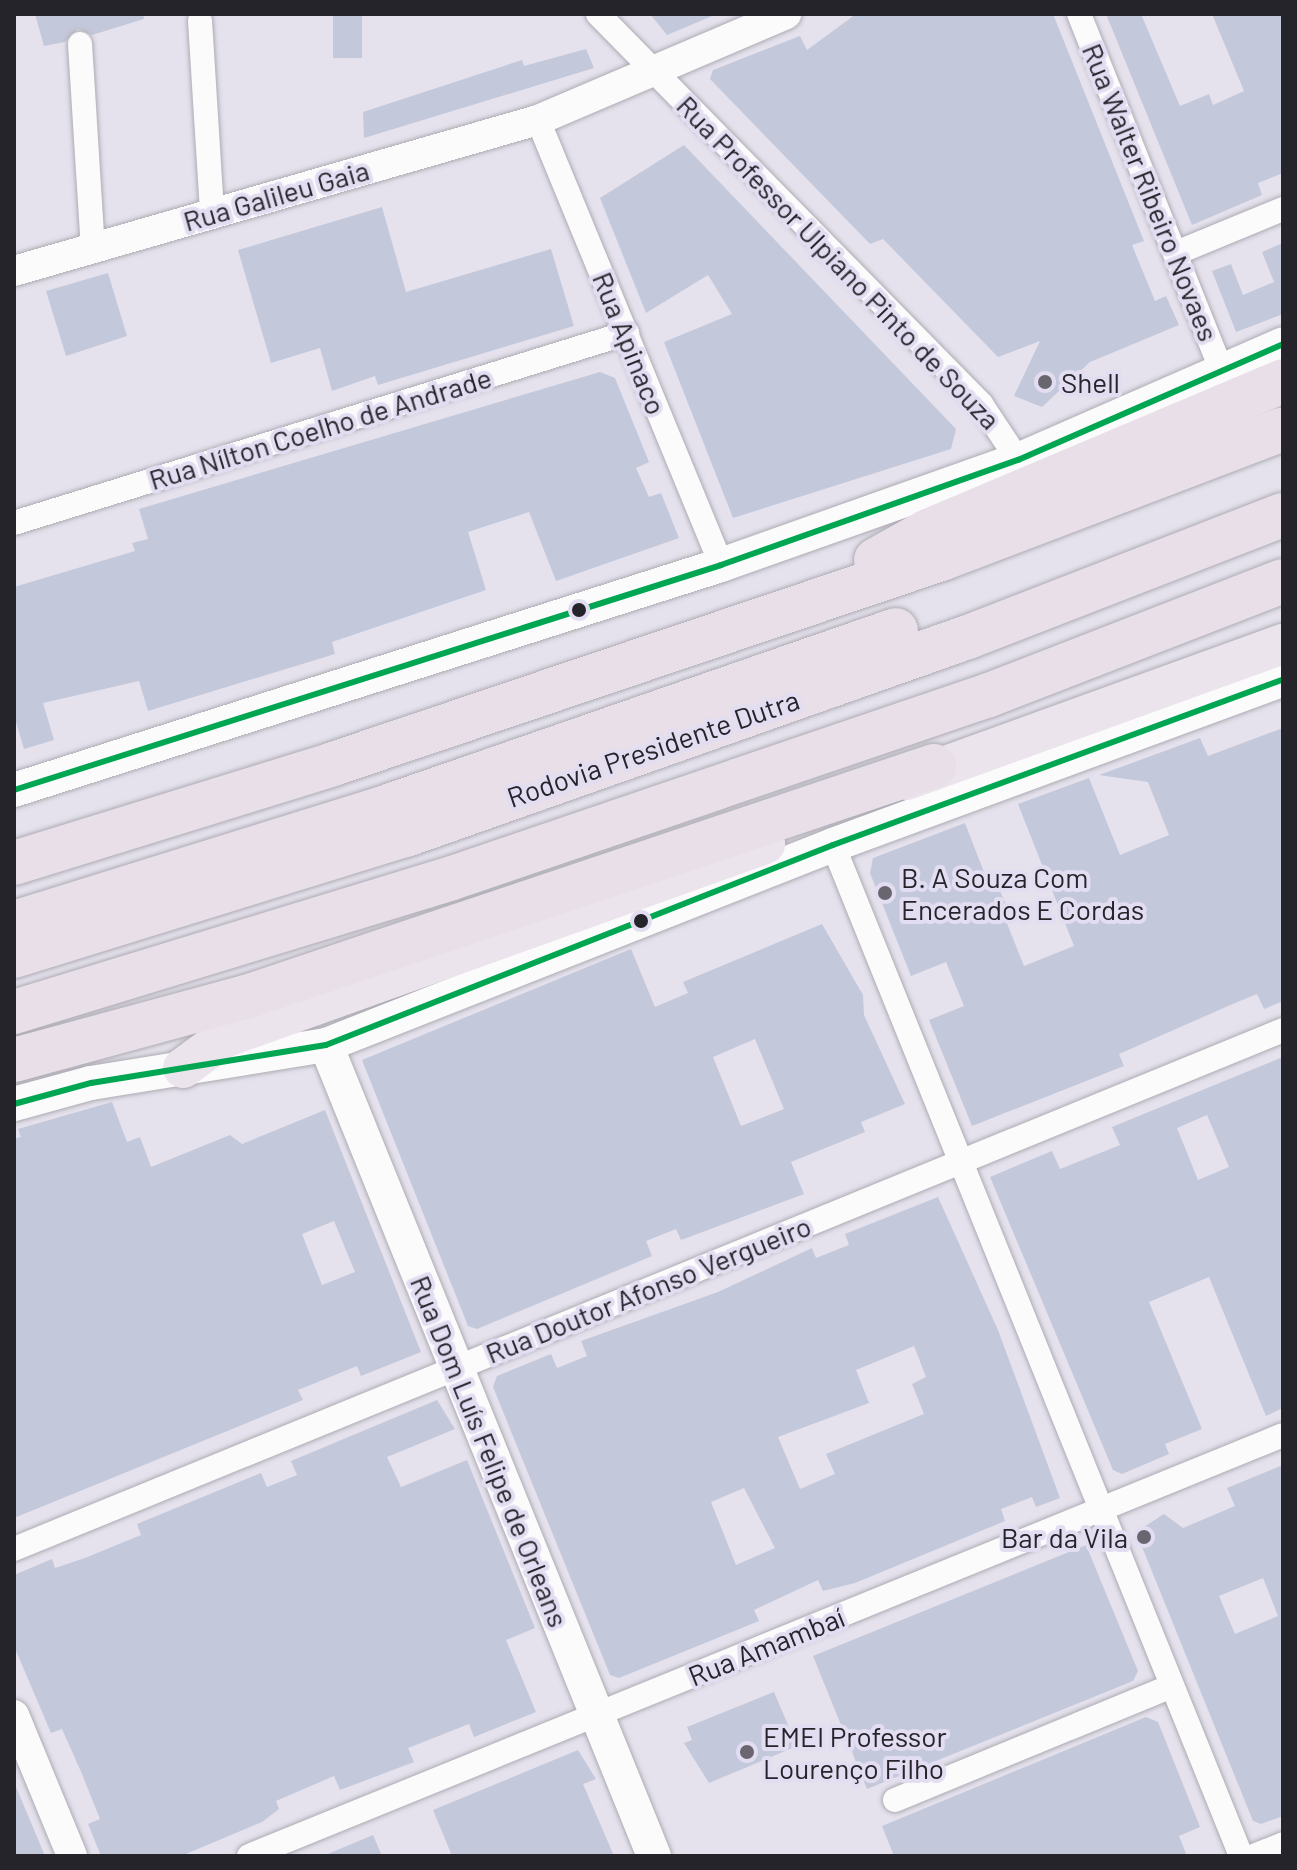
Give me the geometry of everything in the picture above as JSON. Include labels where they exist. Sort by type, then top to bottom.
[{"type":"highway","points":[[793,606],[928,531],[1283,381]]},
{"type":"highway","points":[[14,863],[333,764],[793,606],[941,559],[1283,429]]},
{"type":"highway","name":"Rodovia Presidente Dutra","points":[[14,923],[380,809],[959,608],[1283,483]]},
{"type":"highway","name":"Rodovia Presidente Dutra","points":[[14,956],[313,866],[652,749],[1283,515]]},
{"type":"highway","points":[[652,749],[727,746],[1283,546]]},
{"type":"highway","name":"Rodovia Presidente Dutra","points":[[14,1012],[549,845],[989,695],[1283,581]]},
{"type":"highway","points":[[14,1060],[246,997],[934,766],[1283,644]]},
{"type":"highway","points":[[183,1068],[224,1038],[815,825],[934,766]]},
{"type":"main road","points":[[14,790],[721,565],[1018,460],[1283,344]]},
{"type":"main road","points":[[14,1104],[183,1068],[326,1045],[833,845],[1283,679]]},
{"type":"main road","name":"Rua Dom Luís Felipe de Orleans","points":[[326,1045],[654,1856]]},
{"type":"street","name":"Rua Professor Ulpiano Pinto de Souza","points":[[598,14],[981,404],[1018,460]]},
{"type":"street","name":"Rua Galileu Gaia","points":[[14,271],[538,120],[786,14]]},
{"type":"street","name":"Rua Walter Ribeiro Novaes","points":[[1079,14],[1222,371]]},
{"type":"street","points":[[200,21],[212,213]]},
{"type":"street","points":[[80,44],[93,248]]},
{"type":"street","name":"Rua Apinaco","points":[[538,120],[721,565]]},
{"type":"street","points":[[1176,253],[1283,209]]},
{"type":"street","name":"Rua Nílton Coelho de Andrade","points":[[14,523],[627,333]]},
{"type":"street","points":[[833,845],[1098,1510],[1241,1856]]},
{"type":"street","name":"Rua Doutor Afonso Vergueiro","points":[[14,1549],[455,1366],[962,1163],[1283,1030]]},
{"type":"street","name":"Rua Amambaí","points":[[249,1856],[1283,1435]]},
{"type":"street","points":[[895,1800],[1171,1686]]},
{"type":"street","points":[[14,1715],[72,1856]]},
{"type":"street","points":[[1254,1856],[1283,1844]]},
{"type":"building","points":[[35,14],[143,14],[144,19],[92,35],[78,29],[65,42],[44,46]]},
{"type":"building","points":[[333,14],[362,14],[362,58],[333,58]]},
{"type":"building","points":[[650,14],[717,14],[667,35]]},
{"type":"building","points":[[856,14],[1053,14],[1144,241],[1132,245],[1155,301],[1166,296],[1179,325],[1090,362],[1042,407],[1014,396],[1040,341],[998,357],[883,239],[870,244],[710,79],[713,70],[800,36],[807,50]]},
{"type":"building","points":[[1106,14],[1141,14],[1180,106],[1209,94],[1213,105],[1244,91],[1212,14],[1283,14],[1283,173],[1258,183],[1262,195],[1192,225]]},
{"type":"building","points":[[586,49],[594,68],[364,138],[363,112],[522,60],[524,66]]},
{"type":"building","points":[[684,145],[956,429],[951,449],[733,518],[664,342],[732,314],[708,275],[646,313],[600,198]]},
{"type":"building","points":[[382,207],[406,292],[551,249],[574,326],[378,385],[375,376],[332,391],[320,348],[271,363],[238,250]]},
{"type":"building","points":[[1283,243],[1283,314],[1236,332],[1212,271],[1231,264],[1243,295],[1274,282],[1262,252]]},
{"type":"building","points":[[108,273],[127,336],[66,356],[46,291]]},
{"type":"building","points":[[600,372],[615,378],[649,462],[636,468],[649,497],[661,493],[679,538],[556,581],[529,512],[468,532],[486,590],[332,642],[335,654],[148,711],[139,681],[43,703],[54,740],[24,749],[14,715],[14,587],[135,551],[132,543],[148,539],[139,509]]},
{"type":"building","points":[[1283,728],[1283,1001],[1264,1009],[1257,994],[1119,1054],[1124,1066],[972,1126],[929,1020],[964,1006],[946,962],[911,976],[870,873],[873,858],[965,823],[989,885],[996,882],[1008,909],[1002,911],[1024,966],[1074,946],[1018,804],[1089,778],[1120,855],[1169,835],[1148,782],[1099,775],[1200,738],[1208,756]]},
{"type":"building","points":[[822,924],[863,995],[864,1015],[905,1104],[861,1122],[865,1132],[791,1162],[804,1194],[681,1240],[676,1229],[646,1241],[652,1256],[477,1329],[468,1326],[362,1060],[631,949],[655,1007],[688,993],[683,982]],"holes":[[[755,1039],[784,1109],[741,1126],[713,1057]]]},
{"type":"building","points":[[1283,1057],[1283,1408],[1266,1416],[1209,1277],[1149,1302],[1202,1429],[1165,1444],[1169,1454],[1122,1474],[1113,1470],[990,1177],[1052,1151],[1060,1169],[1120,1145],[1112,1127]],"holes":[[[1207,1115],[1229,1167],[1198,1180],[1177,1128]]]},
{"type":"building","points":[[112,1102],[127,1142],[140,1137],[151,1167],[230,1135],[242,1144],[325,1110],[421,1352],[361,1376],[357,1366],[298,1390],[303,1400],[14,1518],[14,1139],[21,1137],[18,1129]],"holes":[[[334,1221],[355,1272],[322,1285],[302,1234]]]},
{"type":"building","points":[[938,1197],[998,1330],[1060,1498],[1036,1507],[1032,1497],[1001,1509],[1005,1521],[855,1583],[823,1591],[818,1580],[754,1610],[759,1621],[619,1678],[610,1675],[493,1387],[497,1376],[551,1354],[557,1368],[587,1356],[581,1341],[718,1292],[812,1248],[816,1258],[849,1245],[845,1234]],"holes":[[[914,1346],[926,1377],[912,1384],[924,1414],[826,1454],[835,1474],[800,1489],[778,1437],[869,1403],[856,1370]],[[744,1488],[775,1548],[736,1565],[711,1502]]]},
{"type":"building","points":[[437,1400],[455,1429],[387,1457],[401,1487],[467,1460],[535,1628],[506,1640],[536,1712],[474,1737],[469,1724],[408,1748],[414,1762],[340,1790],[334,1776],[276,1801],[279,1809],[262,1822],[181,1856],[101,1856],[88,1824],[100,1819],[82,1774],[62,1729],[51,1733],[14,1646],[14,1575],[52,1559],[55,1568],[141,1535],[137,1524],[261,1473],[267,1487],[297,1475],[291,1461]]},
{"type":"building","points":[[1283,1465],[1283,1816],[1261,1824],[1253,1821],[1136,1532],[1164,1514],[1183,1528],[1235,1506],[1227,1488]],"holes":[[[1263,1578],[1278,1616],[1235,1634],[1219,1596]]]},
{"type":"building","points":[[1086,1545],[1138,1671],[1133,1681],[867,1789],[813,1656]]},
{"type":"building","points":[[774,1692],[797,1746],[709,1783],[684,1743],[692,1740],[687,1727]]},
{"type":"building","points":[[1146,1717],[1158,1722],[1200,1827],[1179,1836],[1187,1856],[894,1856],[882,1826]]},
{"type":"building","points":[[578,1750],[596,1779],[583,1784],[614,1856],[452,1856],[433,1810]]},
{"type":"building","points":[[14,1782],[45,1856],[14,1856]]},
{"type":"building","points":[[373,1835],[382,1856],[323,1856]]},
{"type":"transit line","points":[[14,790],[721,565],[1018,460],[1283,344]]},
{"type":"transit line","points":[[14,1104],[91,1083],[326,1045],[833,845],[1283,679]]},
{"type":"place","name":"Shell","points":[[1045,382]]},
{"type":"place","name":"B. A Souza Com Encerados E Cordas","points":[[885,893]]},
{"type":"place","name":"Bar da Vila","points":[[1144,1537]]},
{"type":"place","name":"EMEI Professor Lourenço Filho","points":[[747,1752]]}]
